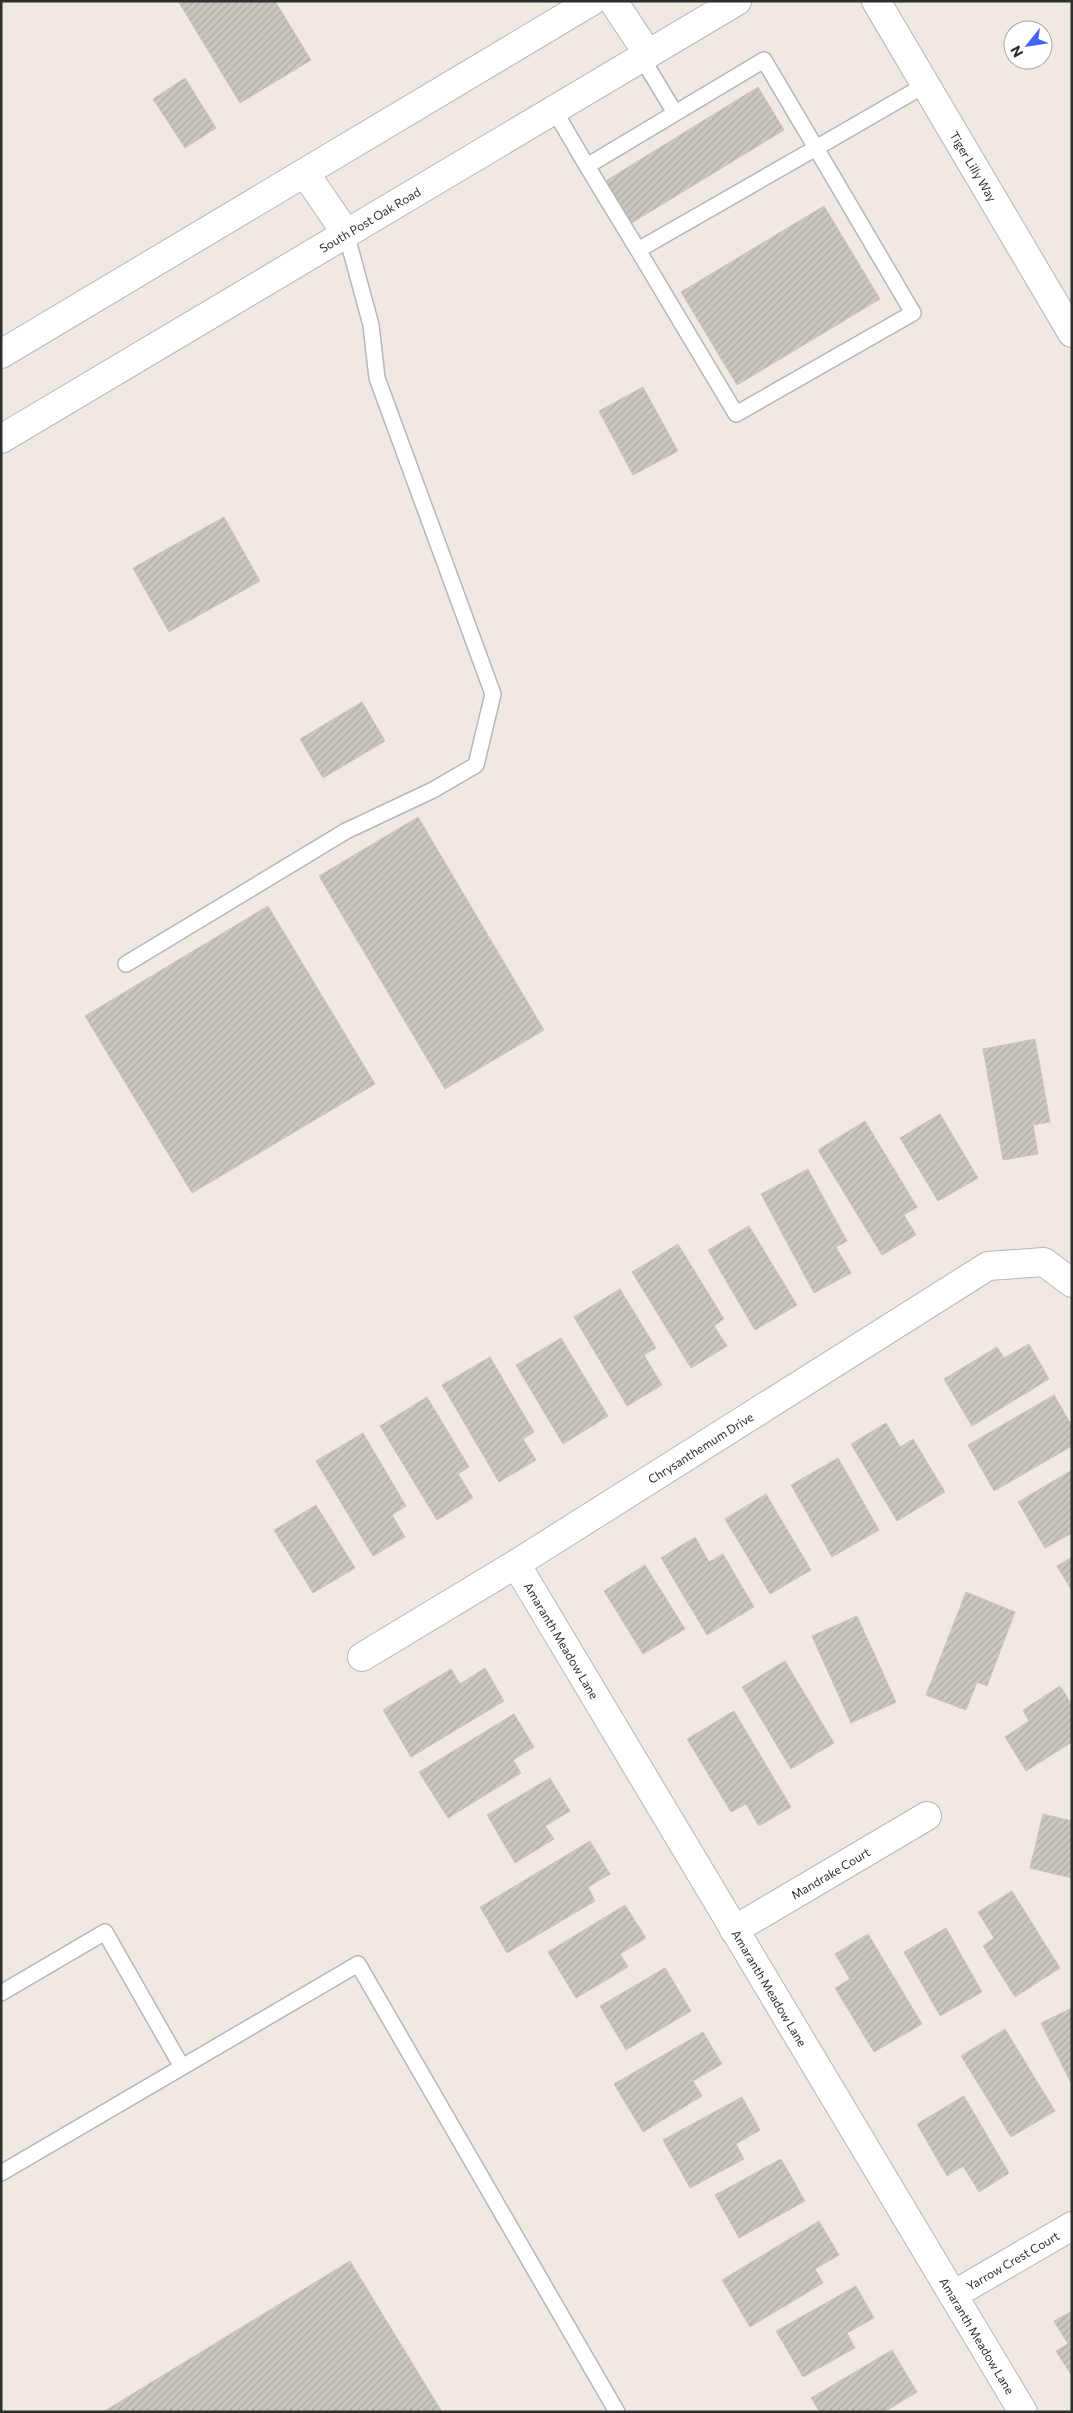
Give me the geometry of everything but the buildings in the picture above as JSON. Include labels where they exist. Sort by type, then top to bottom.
[{"type":"street","points":[[1,354],[592,1]]},
{"type":"street","points":[[613,1],[645,56]]},
{"type":"street","name":"South Post Oak Road","points":[[1,439],[737,1]]},
{"type":"street","name":"Tiger Lilly Way","points":[[876,1],[1072,333]]},
{"type":"street","points":[[305,173],[346,234]]},
{"type":"street","name":"Chrysanthemum Drive","points":[[362,1657],[516,1564],[988,1266],[1044,1262],[1072,1283]]},
{"type":"street","name":"Amaranth Meadow Lane","points":[[516,1564],[1023,2412]]},
{"type":"street","name":"Mandrake Court","points":[[734,1930],[927,1816]]},
{"type":"street","name":"Yarrow Crest Court","points":[[953,2295],[1072,2226]]},
{"type":"lane","points":[[645,56],[676,113]]},
{"type":"lane","points":[[554,110],[587,166],[736,414],[913,313],[764,60],[587,166]]},
{"type":"lane","points":[[638,250],[925,85]]},
{"type":"lane","points":[[126,964],[346,831],[432,790],[476,765],[493,694],[377,378],[371,324],[346,234]]},
{"type":"lane","points":[[1,1993],[105,1932],[182,2067]]},
{"type":"lane","points":[[1,2173],[358,1964],[617,2412]]}]
